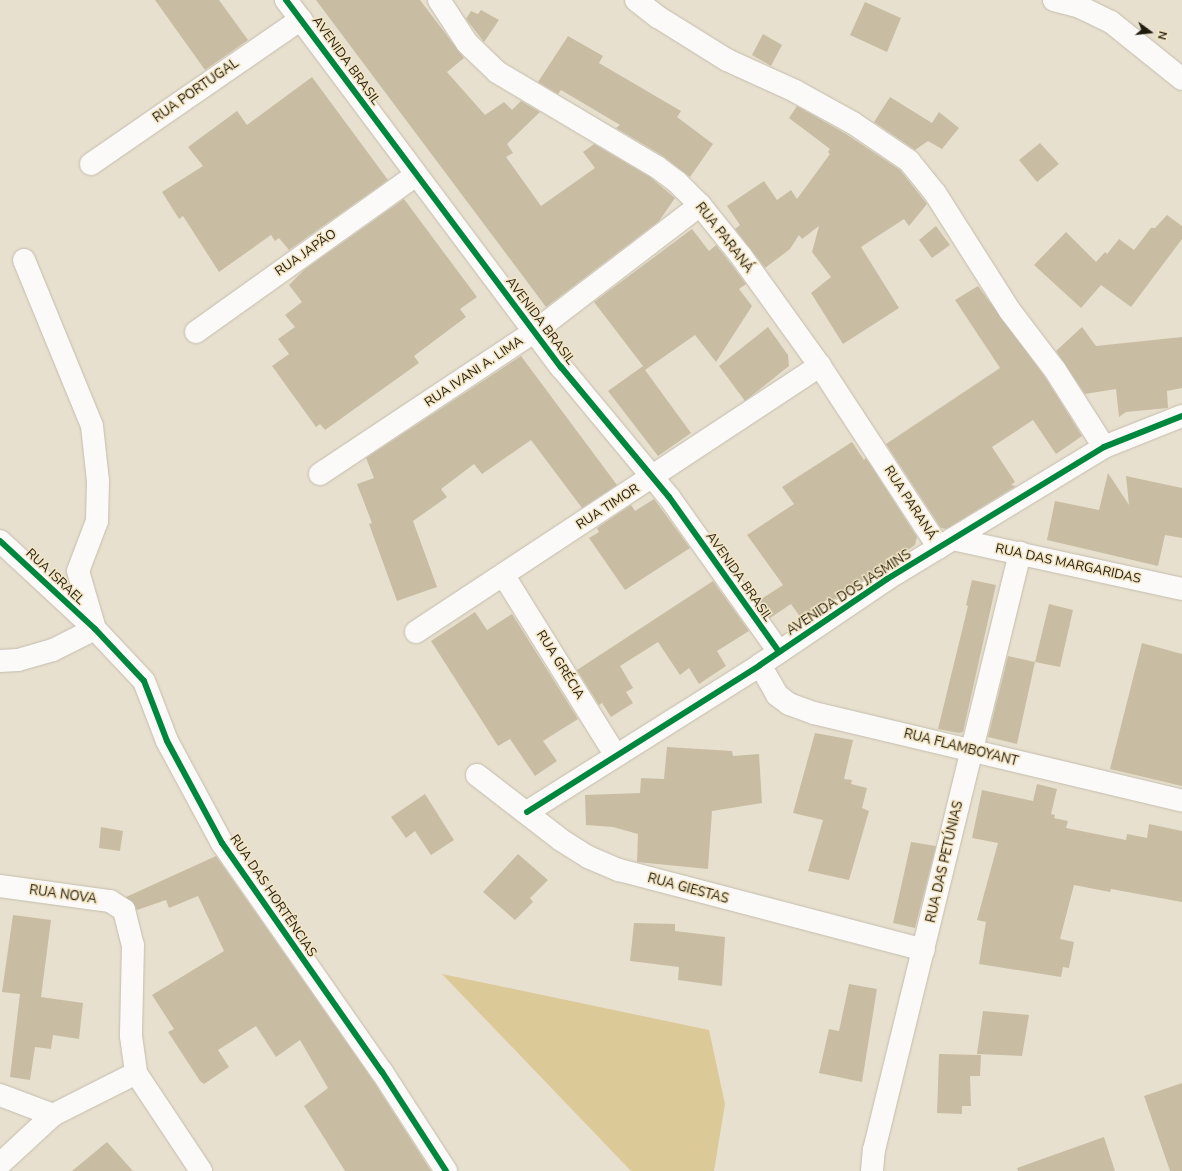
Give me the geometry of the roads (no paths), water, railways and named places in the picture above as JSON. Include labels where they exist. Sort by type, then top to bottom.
[{"type":"street","name":"AVENIDA BRASIL","points":[[286,0],[534,332],[603,418],[653,477],[779,652]]},
{"type":"street","name":"RUA PARANÁ","points":[[439,0],[467,43],[498,72],[657,167],[677,182],[700,205],[741,256],[946,543]]},
{"type":"street","points":[[636,0],[658,17],[726,60],[795,92],[853,123],[909,161],[935,193],[1006,305],[1055,370],[1104,447]]},
{"type":"street","points":[[1054,0],[1080,7],[1111,22],[1182,79]]},
{"type":"street","name":"RUA PORTUGAL","points":[[91,164],[301,19]]},
{"type":"street","name":"RUA JAPÃO","points":[[196,332],[416,175]]},
{"type":"street","name":"RUA IVANI A. LIMA","points":[[320,474],[534,332],[700,205]]},
{"type":"street","points":[[0,661],[18,660],[53,650],[95,629],[78,571],[97,521],[98,481],[92,426],[24,260]]},
{"type":"street","name":"RUA TIMOR","points":[[416,632],[504,576],[820,366]]},
{"type":"street","name":"AVENIDA DOS JASMINS","points":[[527,812],[615,754],[760,665],[946,543],[1104,447],[1182,416]]},
{"type":"street","name":"RUA ISRAEL","points":[[0,541],[95,629]]},
{"type":"street","name":"RUA DAS MARGARIDAS","points":[[946,543],[1020,553],[1182,589]]},
{"type":"street","name":"RUA DAS PETÚNIAS","points":[[872,1171],[874,1150],[1020,553]]},
{"type":"street","name":"RUA GRÉCIA","points":[[504,576],[615,754]]},
{"type":"street","name":"RUA DAS HORTÊNCIAS","points":[[95,629],[144,681],[167,741],[222,843],[382,1072],[446,1171]]},
{"type":"street","name":"RUA FLAMBOYANT","points":[[760,665],[777,695],[789,704],[814,713],[1182,801]]},
{"type":"street","name":"RUA GIESTAS","points":[[477,775],[582,854],[619,870],[924,950]]},
{"type":"street","name":"RUA NOVA","points":[[0,886],[110,901],[124,910],[133,945],[131,1036],[136,1073]]},
{"type":"street","points":[[0,1164],[53,1115],[136,1073],[201,1171]]},
{"type":"street","points":[[0,1095],[53,1115]]}]
